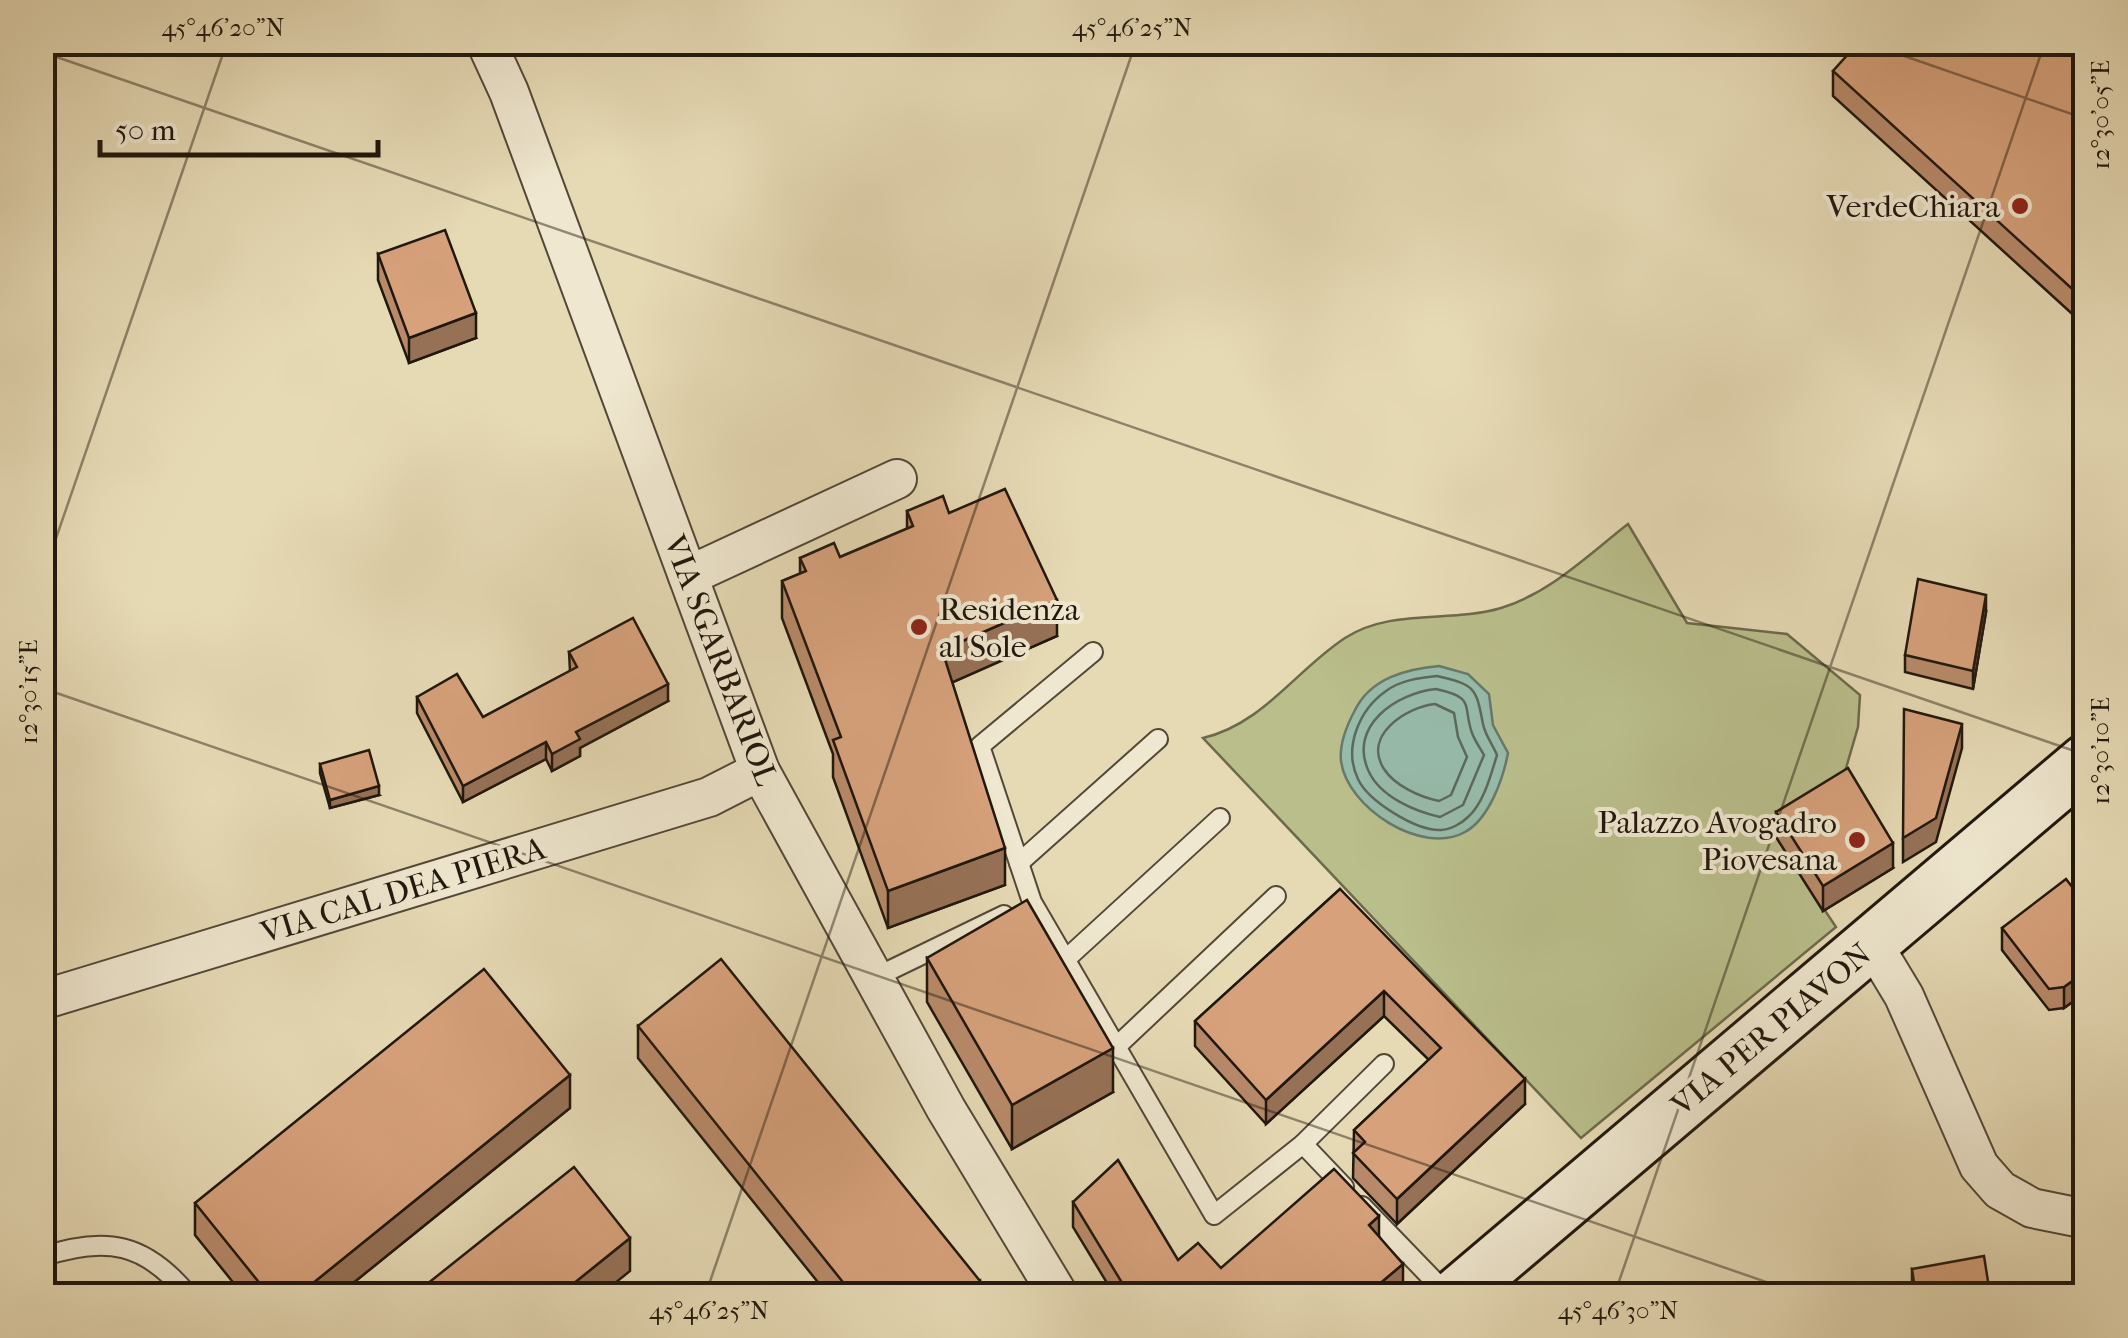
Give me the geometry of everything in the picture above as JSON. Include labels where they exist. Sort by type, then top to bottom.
[{"type":"street","name":"VIA SGARBARIOL","points":[[486,42],[509,92],[760,771],[946,1109],[1059,1296]]},
{"type":"street","points":[[688,576],[897,479]]},
{"type":"street","name":"VIA PER PIAVON","points":[[1452,1296],[2086,761]]},
{"type":"street","name":"VIA CAL DEA PIERA","points":[[42,1000],[709,797],[760,771]]},
{"type":"street","points":[[1872,943],[1904,996],[1979,1166],[2000,1190],[2032,1208],[2086,1219]]},
{"type":"lane","points":[[1093,652],[980,746],[1032,902],[1214,1214],[1303,1144],[1384,1064]]},
{"type":"lane","points":[[1019,863],[1158,739]]},
{"type":"lane","points":[[1065,960],[1220,818]]},
{"type":"lane","points":[[1116,1047],[1276,896]]},
{"type":"lane","points":[[874,978],[1032,902]]},
{"type":"lane","points":[[1303,1144],[1452,1296]]},
{"type":"lane","points":[[42,1257],[94,1244],[118,1246],[157,1262],[189,1296]]},
{"type":"green space","points":[[1628,524],[1687,623],[1787,634],[1860,695],[1858,727],[1844,775],[1776,837],[1836,927],[1581,1138],[1203,738],[1244,721],[1345,638],[1382,623],[1482,612],[1519,601],[1568,572]]},
{"type":"water","points":[[1439,666],[1468,674],[1489,694],[1493,725],[1508,753],[1499,786],[1474,826],[1448,838],[1428,838],[1389,823],[1357,795],[1346,779],[1341,748],[1355,710],[1370,690],[1402,673]]},
{"type":"building","name":"VerdeChiara","points":[[1859,42],[2086,42],[2086,291],[2080,296],[1833,71]]},
{"type":"building","points":[[445,230],[476,313],[409,338],[378,254]]},
{"type":"building","points":[[1005,489],[1057,600],[942,650],[1005,848],[888,891],[833,740],[841,737],[782,581],[806,571],[800,558],[834,543],[840,557],[913,526],[907,511],[943,496],[949,513]]},
{"type":"building","points":[[1918,579],[1986,595],[1973,671],[1905,655]]},
{"type":"building","points":[[633,618],[668,684],[576,732],[580,739],[552,754],[546,742],[463,786],[417,697],[457,674],[483,717],[577,667],[569,652]]},
{"type":"building","points":[[1904,709],[1962,724],[1936,818],[1903,838]]},
{"type":"building","points":[[369,750],[379,786],[330,800],[320,764]]},
{"type":"building","points":[[1848,768],[1893,843],[1823,886],[1776,812]]},
{"type":"building","points":[[2086,878],[2086,971],[2064,987],[2049,989],[2002,928],[2066,879],[2073,888]]},
{"type":"building","points":[[1340,889],[1525,1079],[1397,1199],[1353,1153],[1365,1142],[1354,1130],[1441,1048],[1384,991],[1266,1100],[1195,1021]]},
{"type":"building","points":[[1027,900],[1113,1048],[1012,1105],[927,958]]},
{"type":"building","points":[[721,959],[980,1281],[962,1296],[854,1296],[638,1026]]},
{"type":"building","points":[[484,969],[570,1075],[297,1296],[270,1296],[195,1203]]},
{"type":"building","points":[[1118,1160],[1178,1260],[1198,1243],[1221,1268],[1334,1169],[1379,1216],[1369,1225],[1403,1264],[1365,1296],[1130,1296],[1073,1202]]},
{"type":"building","points":[[574,1167],[630,1238],[558,1296],[412,1296]]},
{"type":"building","points":[[1984,1256],[1990,1294],[2086,1282],[2086,1296],[1916,1296],[1912,1269]]},
{"type":"place","name":"VerdeChiara","points":[[2020,206]]},
{"type":"place","name":"Residenza al Sole","points":[[919,627]]},
{"type":"place","name":"Palazzo Avogadro Piovesana","points":[[1857,840]]}]
